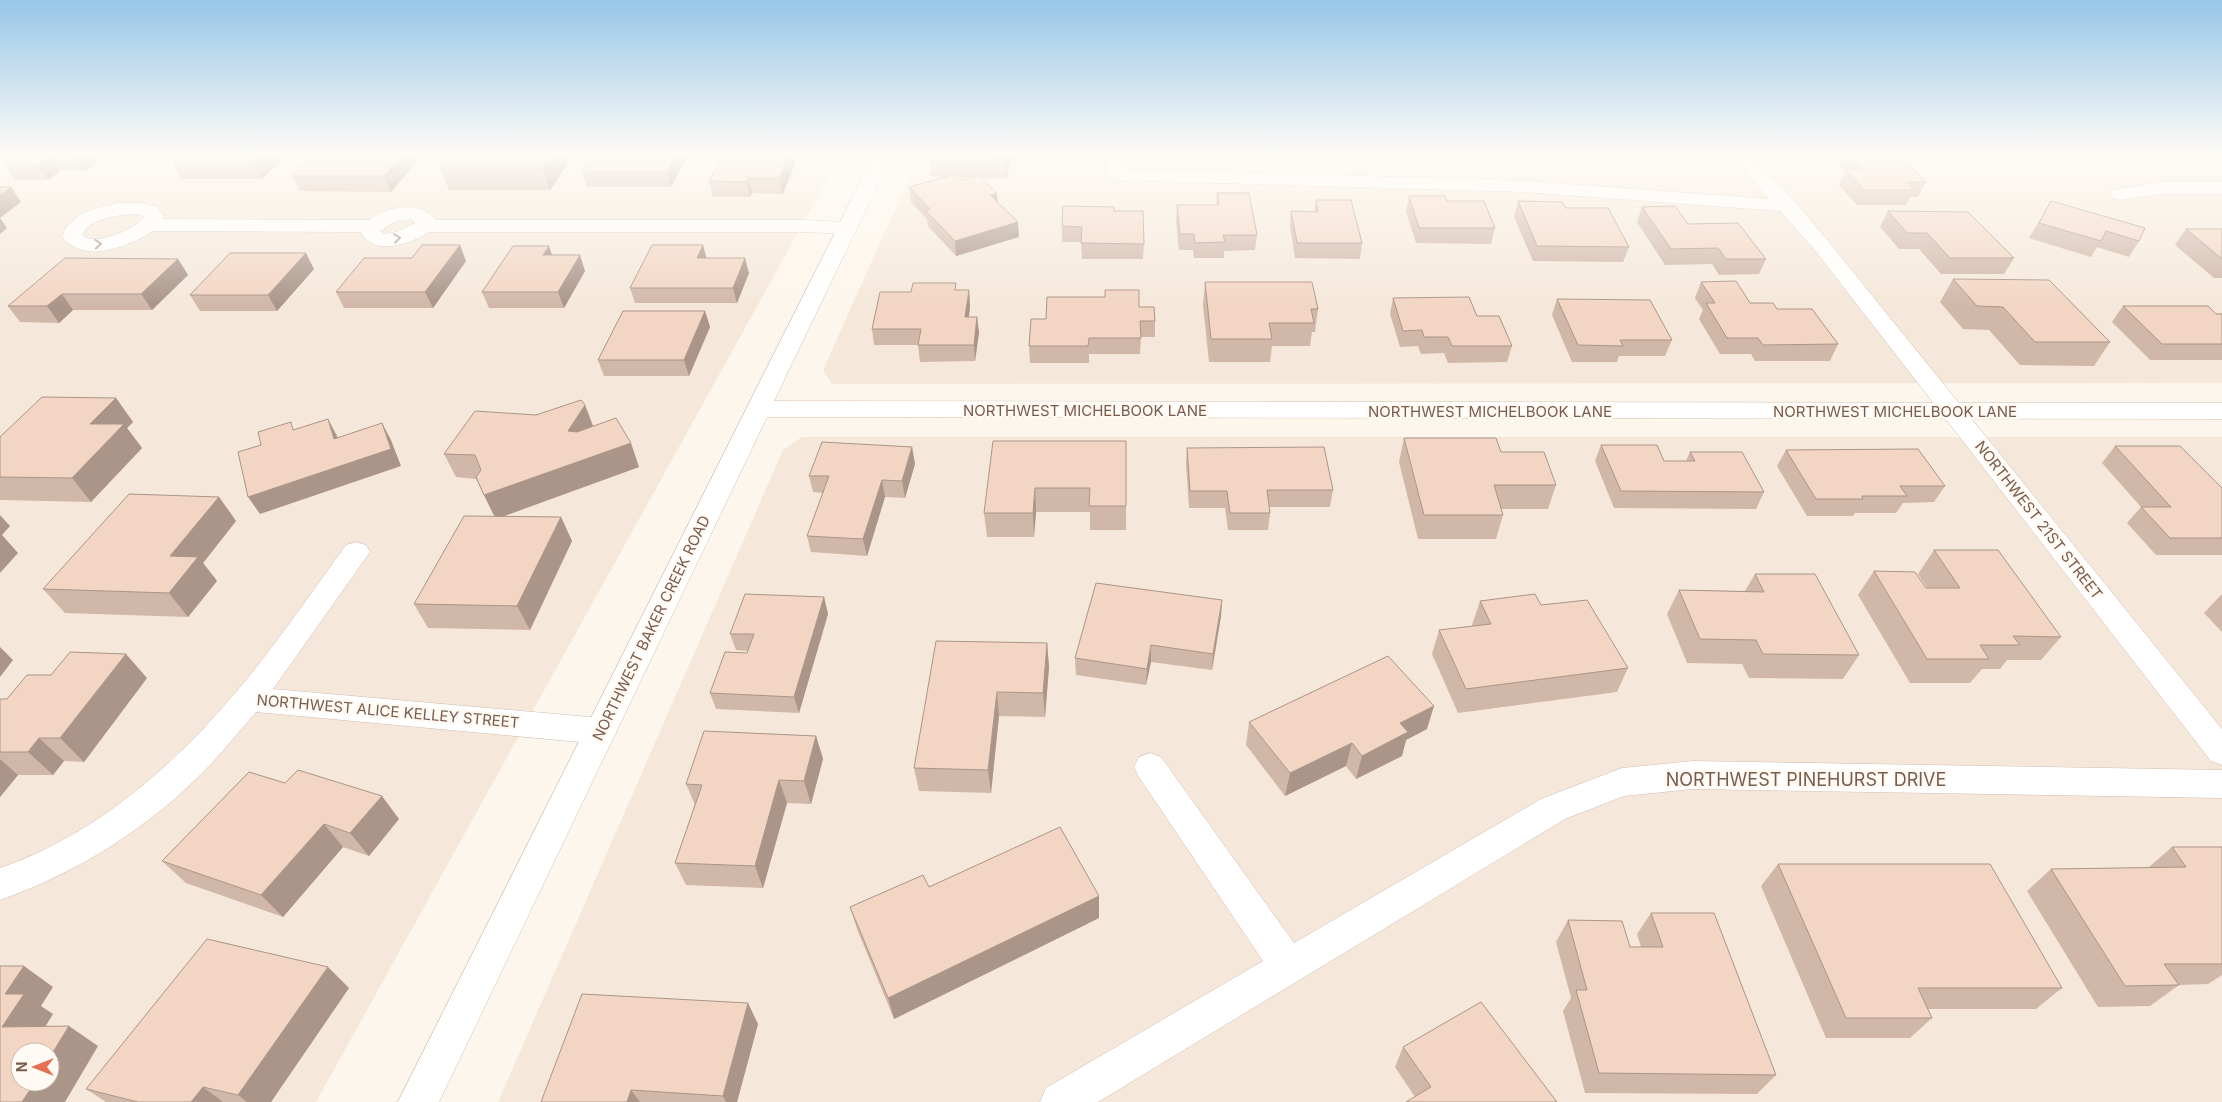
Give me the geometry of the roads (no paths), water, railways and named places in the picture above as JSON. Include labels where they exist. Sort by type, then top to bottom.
[{"type":"street","name":"NORTHWEST BAKER CREEK ROAD","points":[[418,1102],[859,204]]},
{"type":"street","points":[[1769,204],[1788,206]]},
{"type":"street","name":"NORTHWEST 21ST STREET","points":[[1788,206],[1954,412],[2222,752]]},
{"type":"street","points":[[149,226],[372,226],[383,219],[406,213],[424,217],[426,221],[424,226],[783,226],[847,228]]},
{"type":"street","name":"NORTHWEST MICHELBOOK LANE","points":[[758,409],[2222,412]]},
{"type":"street","points":[[249,699],[356,552]]},
{"type":"street","name":"NORTHWEST ALICE KELLEY STREET","points":[[0,884],[78,850],[140,805],[195,759],[249,699],[601,730]]},
{"type":"street","points":[[1150,768],[1288,966]]},
{"type":"street","name":"NORTHWEST PINEHURST DRIVE","points":[[1060,1102],[1553,810],[1622,782],[1693,775],[2222,784]]}]
